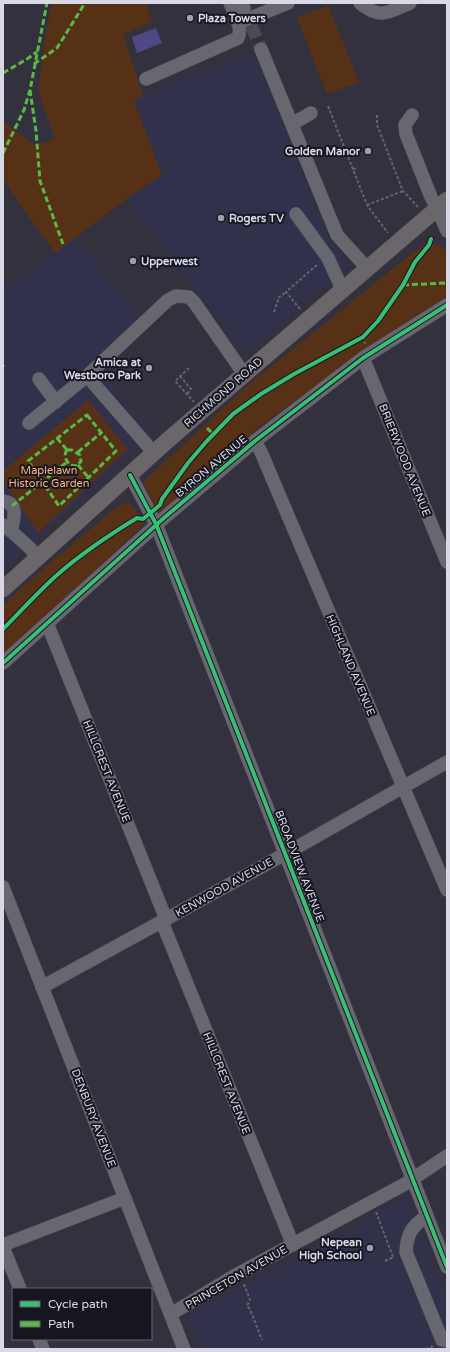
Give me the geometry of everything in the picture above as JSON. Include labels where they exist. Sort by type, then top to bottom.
[{"type":"main road","name":"RICHMOND ROAD","points":[[3,589],[244,374],[442,204]]},
{"type":"street","points":[[146,79],[238,38],[240,34],[238,23],[230,3]]},
{"type":"street","points":[[238,23],[288,3]]},
{"type":"street","points":[[364,6],[375,13],[383,14],[410,3]]},
{"type":"street","points":[[261,49],[337,235],[367,268]]},
{"type":"street","points":[[292,124],[311,113]]},
{"type":"street","points":[[412,115],[404,125],[406,134],[431,197],[442,204],[447,231]]},
{"type":"street","points":[[296,214],[328,258],[342,289]]},
{"type":"street","points":[[29,423],[87,376],[135,332],[161,305],[176,296],[189,297],[194,302],[244,374]]},
{"type":"street","name":"BYRON AVENUE","points":[[3,664],[156,524],[255,441],[363,358],[447,305]]},
{"type":"street","name":"BRIERWOOD AVENUE","points":[[363,358],[447,562]]},
{"type":"street","points":[[87,376],[154,453]]},
{"type":"street","points":[[39,380],[56,402]]},
{"type":"street","name":"HIGHLAND AVENUE","points":[[255,441],[267,465],[447,890]]},
{"type":"street","name":"BROADVIEW AVENUE","points":[[130,475],[156,524],[447,1267]]},
{"type":"street","points":[[3,501],[9,502],[14,508],[15,516],[7,528],[30,548],[37,558]]},
{"type":"street","name":"HILLCREST AVENUE","points":[[48,623],[293,1245]]},
{"type":"street","name":"KENWOOD AVENUE","points":[[42,987],[285,854],[447,762]]},
{"type":"street","name":"DENBURY AVENUE","points":[[3,887],[184,1349]]},
{"type":"street","name":"PRINCETON AVENUE","points":[[170,1314],[234,1276],[413,1179],[447,1156]]},
{"type":"street","points":[[20,1288],[3,1246],[125,1198]]},
{"type":"street","points":[[427,1216],[416,1224],[411,1230],[407,1241],[406,1252],[442,1340],[447,1341]]},
{"type":"path","points":[[328,106],[367,205],[388,233]]},
{"type":"path","points":[[377,115],[378,125],[403,192],[419,208]]},
{"type":"path","points":[[353,169],[358,168]]},
{"type":"path","points":[[367,205],[403,192]]},
{"type":"path","points":[[274,312],[279,297],[322,260]]},
{"type":"path","points":[[286,292],[301,310]]},
{"type":"path","points":[[189,368],[175,381],[190,398]]},
{"type":"path","points":[[180,376],[191,389],[187,394]]},
{"type":"path","points":[[378,1217],[393,1257]]},
{"type":"path","points":[[244,1283],[250,1300],[247,1306],[250,1309],[262,1340]]},
{"type":"shaded area","points":[[156,28],[162,43],[137,53],[132,37]]},
{"type":"shaded area","points":[[253,52],[328,236],[349,265],[245,354],[126,199],[162,175],[133,101]]},
{"type":"shaded area","points":[[75,238],[149,328],[100,372],[151,435],[3,569],[3,289]]},
{"type":"shaded area","name":"Nepean High School","points":[[407,1197],[447,1300],[447,1349],[202,1349],[189,1315]]},
{"type":"green space","points":[[52,3],[146,3],[152,21],[123,35],[143,96],[134,101],[162,175],[126,199],[55,253],[14,196],[3,177],[3,121],[34,145],[55,139],[38,90]]},
{"type":"green space","points":[[328,5],[359,82],[327,94],[297,18]]},
{"type":"green space","points":[[427,243],[439,246],[447,254],[447,296],[366,349],[258,428],[159,515],[143,484],[148,477],[253,381],[420,247]]},
{"type":"green space","name":"Maplelawn Historic Garden","points":[[88,400],[128,449],[38,533],[3,481],[3,471]]},
{"type":"green space","points":[[128,502],[138,513],[144,524],[3,657],[3,605],[51,562],[117,507]]},
{"type":"tunnel","points":[[244,8],[261,49]]},
{"type":"marked path","points":[[3,153],[24,110],[30,90],[47,3]]},
{"type":"marked path","points":[[34,64],[57,48],[85,3]]},
{"type":"marked path","points":[[3,73],[37,52]]},
{"type":"marked path","points":[[30,90],[36,131],[40,181],[63,244]]},
{"type":"marked path","points":[[403,285],[447,283]]},
{"type":"marked path","points":[[87,415],[116,451],[59,506],[28,461],[87,415]]},
{"type":"marked path","points":[[207,428],[213,434]]},
{"type":"marked path","points":[[78,452],[101,433]]},
{"type":"marked path","points":[[57,438],[67,450]]},
{"type":"marked path","points":[[67,450],[72,450],[80,455],[81,461],[77,466],[70,465],[67,462],[65,456],[67,450]]},
{"type":"marked path","points":[[12,506],[67,462]]},
{"type":"marked path","points":[[78,465],[88,477]]},
{"type":"cycle path","points":[[3,629],[50,581],[76,559],[137,518],[143,519],[160,505],[162,499],[188,463],[233,414],[261,394],[294,374],[363,337],[378,321],[403,285],[415,262],[429,245],[431,239]]},
{"type":"cycle path","points":[[3,663],[165,517],[255,441],[363,358],[447,305]]},
{"type":"cycle path","points":[[130,475],[156,524],[447,1267]]},
{"type":"place","name":"Plaza Towers","points":[[190,18]]},
{"type":"place","name":"Golden Manor","points":[[368,151]]},
{"type":"place","name":"Rogers TV","points":[[221,218]]},
{"type":"place","name":"Upperwest","points":[[133,261]]},
{"type":"place","name":"Amica at Westboro Park","points":[[149,368]]},
{"type":"place","name":"Nepean High School","points":[[370,1248]]}]
